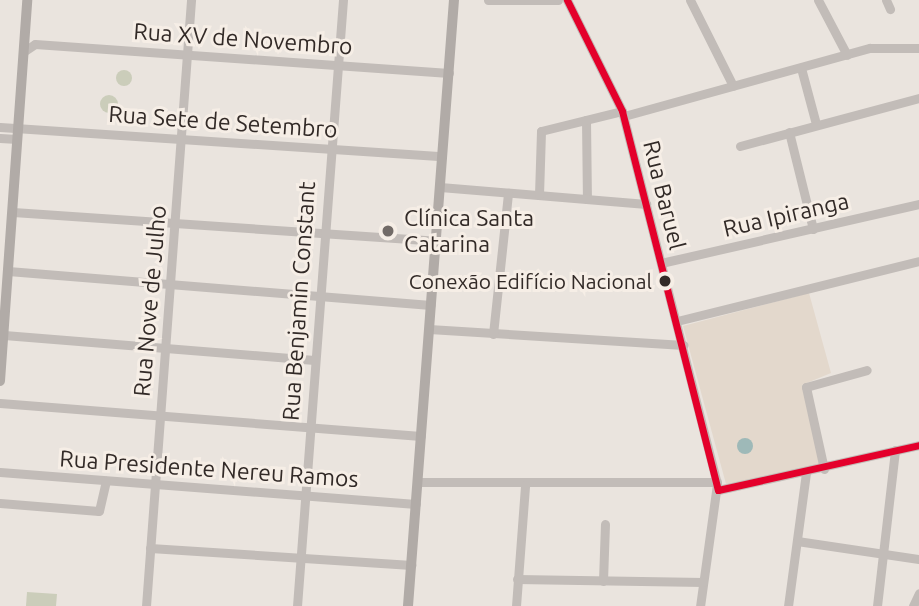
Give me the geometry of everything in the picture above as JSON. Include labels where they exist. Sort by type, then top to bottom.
[{"type":"main road","points":[[0,381],[27,0]]},
{"type":"main road","points":[[408,606],[454,0]]},
{"type":"street","name":"Rua Nove de Julho","points":[[146,606],[183,138],[191,0]]},
{"type":"street","name":"Rua Benjamin Constant","points":[[297,606],[329,149],[343,0]]},
{"type":"street","points":[[488,0],[558,0]]},
{"type":"street","name":"Rua Baruel","points":[[567,0],[623,114],[718,486]]},
{"type":"street","points":[[690,0],[733,86]]},
{"type":"street","points":[[818,0],[847,55]]},
{"type":"street","points":[[23,52],[35,44],[24,33]]},
{"type":"street","name":"Rua XV de Novembro","points":[[35,44],[449,73]]},
{"type":"street","points":[[539,195],[539,134],[547,127],[623,114],[847,55],[915,46]]},
{"type":"street","points":[[801,68],[816,124]]},
{"type":"street","points":[[740,146],[919,98]]},
{"type":"street","points":[[586,120],[587,199]]},
{"type":"street","name":"Rua Sete de Setembro","points":[[0,127],[18,134]]},
{"type":"street","points":[[789,132],[813,229]]},
{"type":"street","name":"Rua Sete de Setembro","points":[[0,138],[18,134],[183,138],[442,156]]},
{"type":"street","points":[[440,187],[646,204]]},
{"type":"street","points":[[493,334],[508,193]]},
{"type":"street","name":"Rua Ipiranga","points":[[661,263],[919,204]]},
{"type":"street","points":[[13,212],[436,241]]},
{"type":"street","points":[[677,321],[919,261]]},
{"type":"street","points":[[8,271],[431,305]]},
{"type":"street","points":[[429,330],[683,345]]},
{"type":"street","points":[[4,335],[314,360]]},
{"type":"street","points":[[824,468],[806,387],[867,370]]},
{"type":"street","points":[[0,403],[421,436]]},
{"type":"street","points":[[418,482],[718,486],[806,473],[919,445]]},
{"type":"street","points":[[877,606],[895,450]]},
{"type":"street","name":"Rua Presidente Nereu Ramos","points":[[0,472],[416,504]]},
{"type":"street","points":[[788,606],[806,473]]},
{"type":"street","points":[[0,503],[99,512],[106,481]]},
{"type":"street","points":[[516,606],[525,485]]},
{"type":"street","points":[[700,606],[718,486]]},
{"type":"street","points":[[603,581],[605,524]]},
{"type":"street","points":[[797,541],[919,559]]},
{"type":"street","points":[[150,548],[411,565]]},
{"type":"street","points":[[517,579],[703,582]]},
{"type":"street","points":[[913,606],[919,593]]},
{"type":"green space","points":[[124,70],[130,72],[130,84],[124,86],[118,84],[116,78],[118,72]]},
{"type":"green space","points":[[109,95],[115,98],[118,104],[115,110],[109,113],[103,110],[100,104],[103,98]]},
{"type":"green space","points":[[27,592],[57,594],[56,606],[26,606]]},
{"type":"shaded area","points":[[809,293],[831,373],[802,385],[820,465],[726,484],[683,326]]},
{"type":"water","points":[[745,438],[751,440],[751,452],[745,454],[739,452],[737,446],[739,440]]},
{"type":"transit line","points":[[567,0],[622,111],[718,490],[919,445]]},
{"type":"place","name":"Clínica Santa Catarina","points":[[388,231]]},
{"type":"place","name":"Conexão Edifício Nacional","points":[[665,281]]}]
